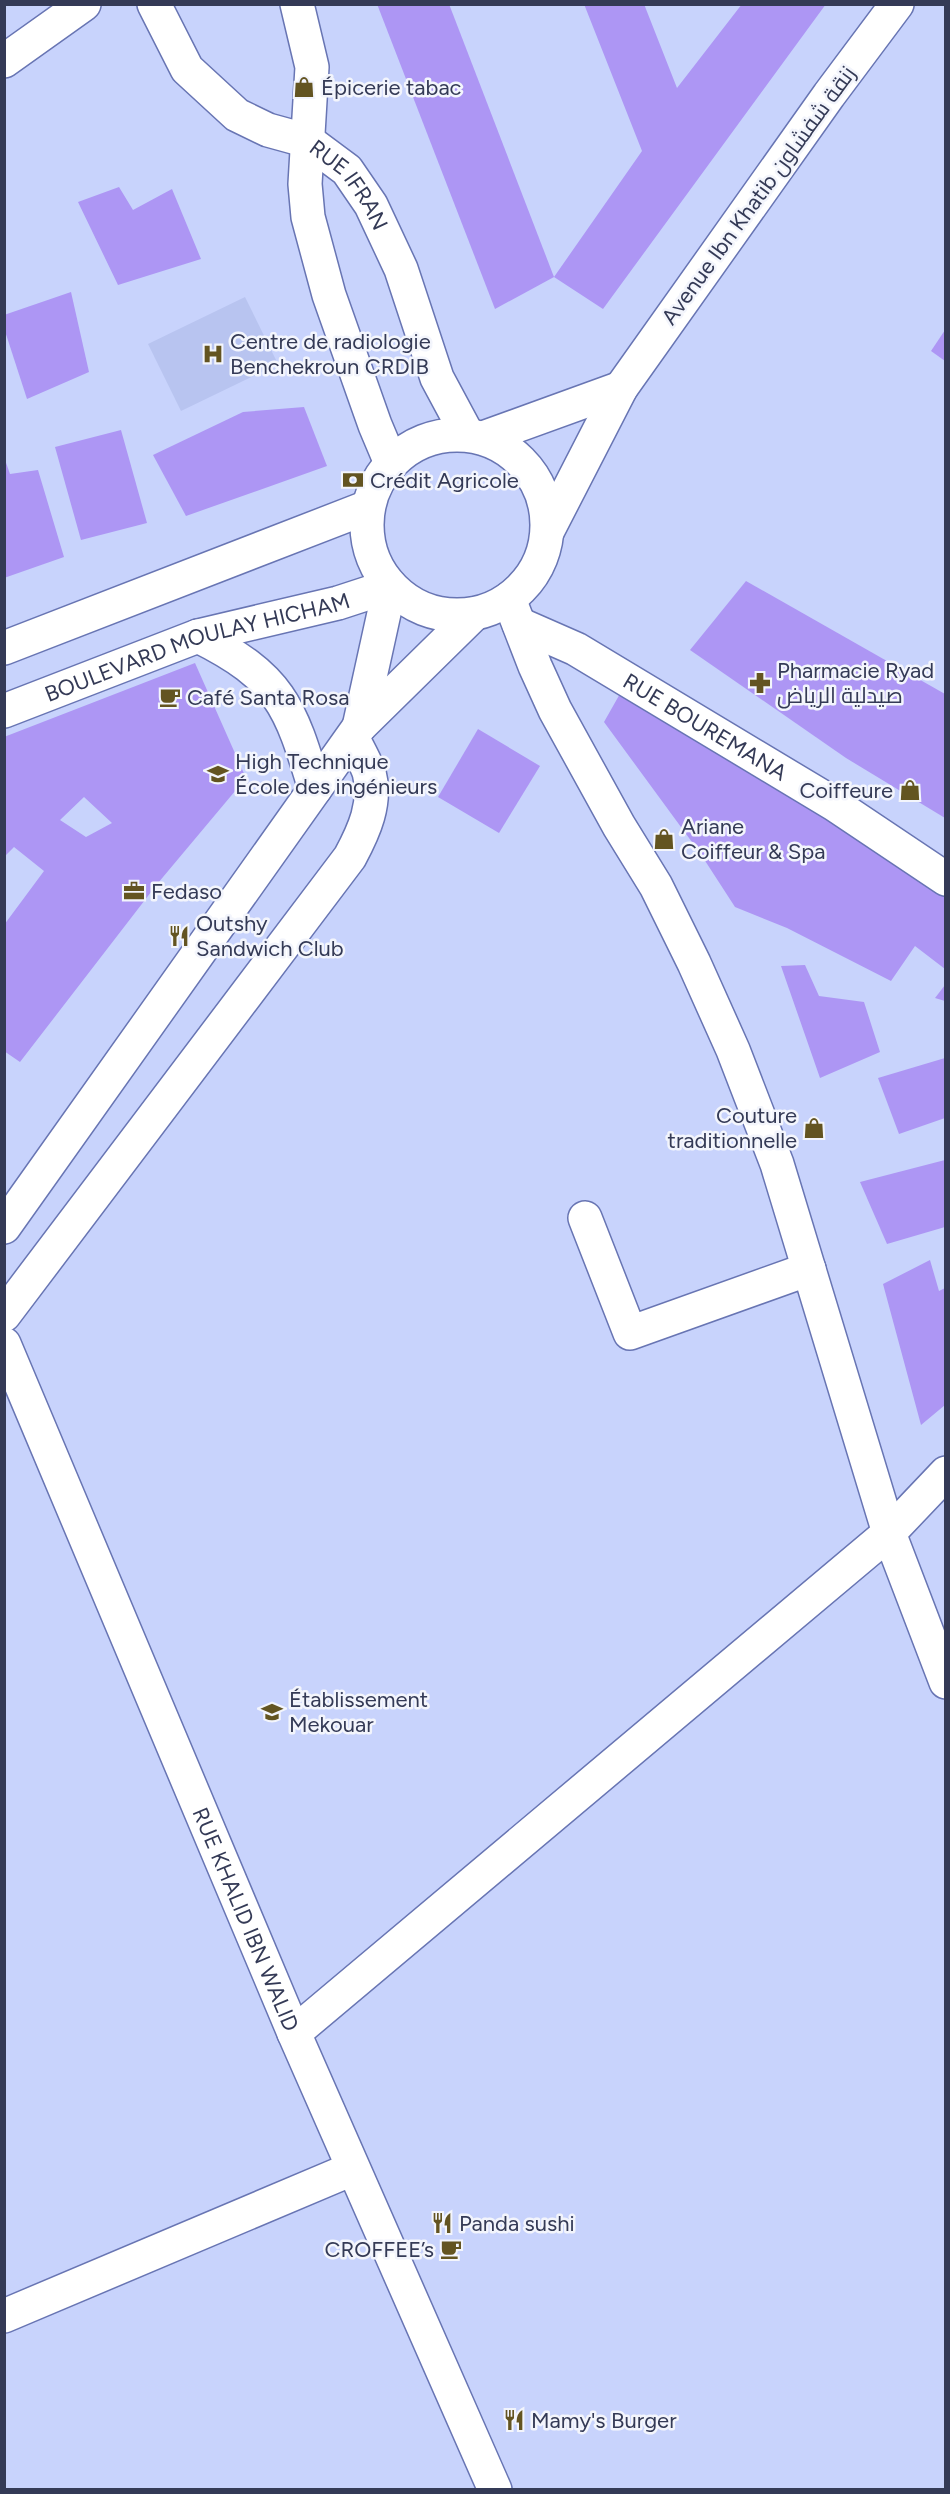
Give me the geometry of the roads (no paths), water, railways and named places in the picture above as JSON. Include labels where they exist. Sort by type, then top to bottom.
[{"type":"street","points":[[4,61],[84,4]]},
{"type":"street","name":"RUE IFRAN","points":[[154,4],[187,69],[237,115],[268,130],[308,141],[347,170],[371,205],[401,270],[437,378],[474,435]]},
{"type":"street","points":[[297,4],[312,67],[305,184],[308,217],[329,295],[375,425],[391,463]]},
{"type":"street","name":"Avenue Ibn Khatib زنقة شفشاون","points":[[548,531],[621,388],[829,95],[897,4]]},
{"type":"street","points":[[621,388],[474,435],[433,438],[410,447],[391,463],[376,483],[368,507],[367,534],[375,562],[390,586],[420,608],[456,615],[474,614],[497,606],[514,612],[555,710],[619,826],[656,886],[733,1050],[777,1164],[889,1533],[945,1682]]},
{"type":"street","points":[[474,435],[506,448],[525,464],[538,484],[547,506],[548,531],[543,554],[514,612]]},
{"type":"street","points":[[4,648],[368,507]]},
{"type":"street","points":[[4,1315],[350,856],[363,832],[372,800],[369,772],[356,733],[390,586]]},
{"type":"street","name":"BOULEVARD MOULAY HICHAM","points":[[4,711],[198,636],[338,603],[390,586]]},
{"type":"street","name":"RUE BOUREMANA","points":[[514,612],[834,804],[945,879]]},
{"type":"street","points":[[4,1227],[356,733],[474,614]]},
{"type":"street","points":[[198,636],[233,654],[266,679],[288,710],[302,743],[315,789]]},
{"type":"street","points":[[585,1218],[630,1334],[809,1269]]},
{"type":"street","name":"RUE KHALID IBN WALID","points":[[4,1344],[352,2169],[495,2490]]},
{"type":"street","points":[[294,2033],[889,1533],[945,1473]]},
{"type":"street","points":[[4,2316],[352,2169]]},
{"type":"place","name":"Épicerie tabac","points":[[304,87]]},
{"type":"place","name":"Centre de radiologie Benchekroun CRDIB","points":[[213,354]]},
{"type":"place","name":"Crédit Agricole","points":[[353,480]]},
{"type":"place","name":"Pharmacie Ryad صيدلية الرياض","points":[[760,683]]},
{"type":"place","name":"Café Santa Rosa","points":[[170,697]]},
{"type":"place","name":"High Technique École des ingénieurs","points":[[218,774]]},
{"type":"place","name":"Coiffeure","points":[[910,790]]},
{"type":"place","name":"Ariane Coiffeur & Spa","points":[[664,839]]},
{"type":"place","name":"Fedaso","points":[[134,891]]},
{"type":"place","name":"Outshy Sandwich Club","points":[[179,936]]},
{"type":"place","name":"Couture traditionnelle","points":[[814,1128]]},
{"type":"place","name":"Établissement Mekouar","points":[[272,1712]]},
{"type":"place","name":"Panda sushi","points":[[442,2223]]},
{"type":"place","name":"CROFFEE’s","points":[[451,2249]]},
{"type":"place","name":"Mamy's Burger","points":[[514,2420]]}]
